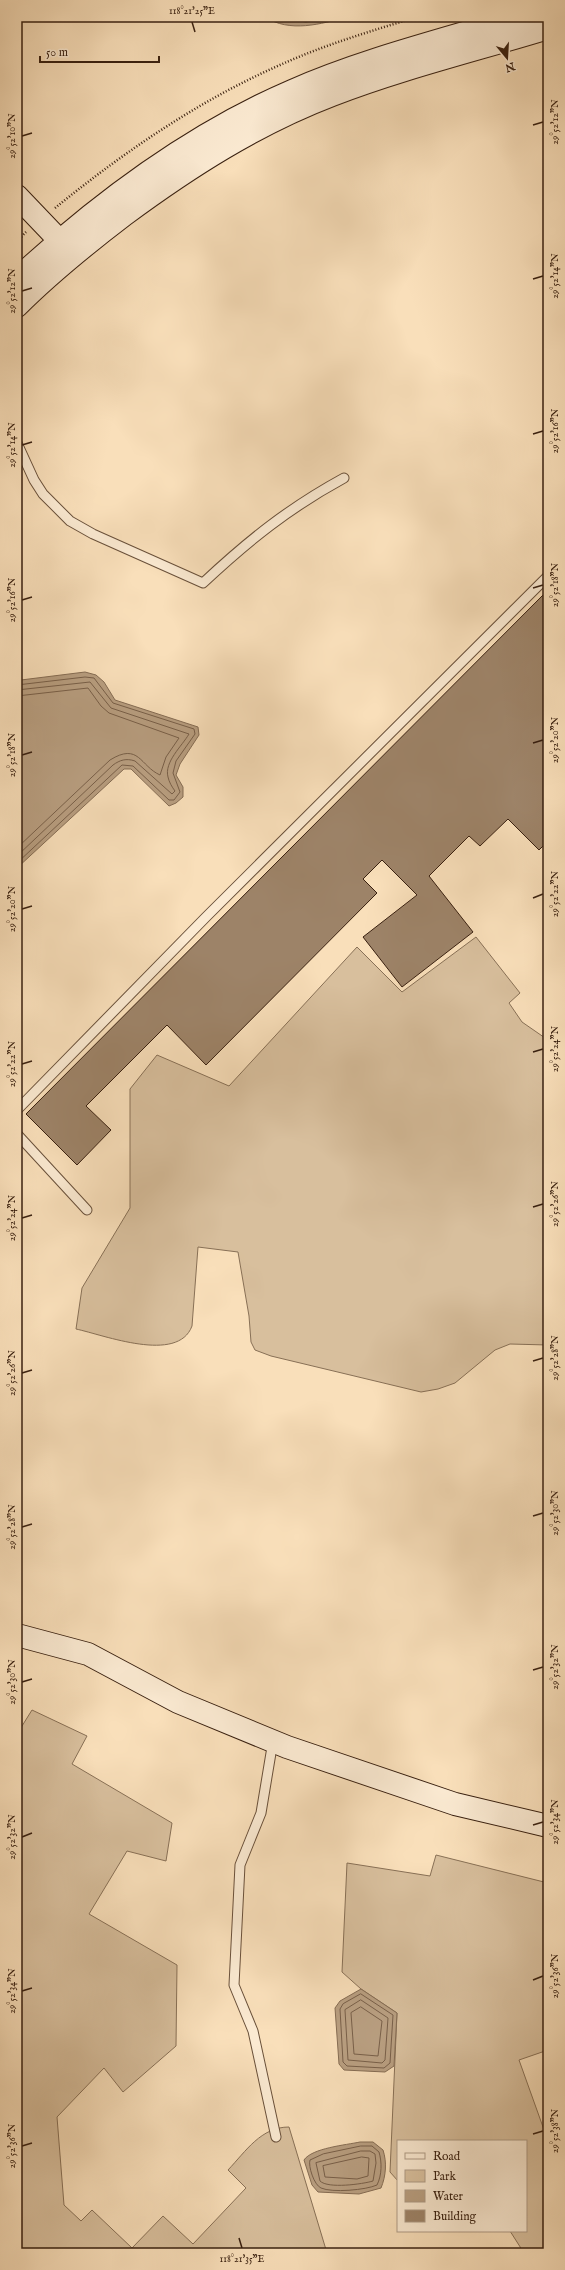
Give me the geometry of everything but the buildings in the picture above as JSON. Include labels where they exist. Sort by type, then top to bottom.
[{"type":"main road","points":[[17,306],[91,240],[158,189],[230,143],[280,117],[333,94],[523,26]]},
{"type":"main road","points":[[17,279],[60,241],[171,157],[258,106],[299,88],[361,65],[523,26],[548,28]]},
{"type":"main road","points":[[17,196],[60,241]]},
{"type":"main road","points":[[17,1635],[88,1654],[178,1702],[273,1741],[455,1804],[548,1826]]},
{"type":"lane","points":[[17,443],[34,480],[43,494],[70,521],[92,534],[203,583],[266,527],[292,508],[344,478]]},
{"type":"lane","points":[[17,1110],[206,917],[548,576]]},
{"type":"lane","points":[[17,1134],[87,1210]]},
{"type":"lane","points":[[273,1741],[261,1813],[240,1865],[234,1985],[253,2031],[276,2137]]},
{"type":"green space","points":[[476,937],[520,993],[509,1003],[522,1022],[548,1040],[548,1345],[510,1344],[495,1350],[455,1383],[438,1389],[421,1392],[271,1356],[255,1350],[251,1342],[249,1316],[238,1252],[198,1247],[192,1326],[184,1337],[172,1343],[157,1345],[139,1344],[121,1341],[76,1329],[82,1288],[130,1208],[130,1089],[157,1055],[229,1086],[357,947],[402,992]]},
{"type":"green space","points":[[32,1710],[87,1736],[72,1764],[172,1823],[166,1861],[127,1851],[89,1914],[177,1965],[176,2046],[123,2092],[104,2068],[57,2117],[64,2205],[81,2221],[92,2210],[132,2248],[163,2216],[193,2244],[246,2188],[228,2170],[255,2141],[262,2136],[279,2128],[289,2127],[327,2253],[17,2253],[17,1734]]},
{"type":"green space","points":[[436,1855],[548,1883],[548,2050],[519,2060],[548,2141],[548,2253],[524,2253],[511,2232],[527,2232],[527,2140],[397,2140],[397,2180],[390,2172],[397,2013],[361,1989],[342,1972],[347,1863],[430,1876]]},
{"type":"water","points":[[265,17],[347,17],[306,26],[295,26],[275,22]]},
{"type":"water","points":[[85,672],[96,675],[104,682],[115,700],[198,727],[199,735],[180,764],[176,775],[183,787],[183,797],[176,803],[169,806],[131,769],[124,769],[17,868],[17,682],[21,680]]},
{"type":"water","points":[[361,1989],[397,2013],[394,2066],[385,2072],[344,2070],[339,2064],[335,2008],[340,2001]]},
{"type":"water","points":[[360,2142],[373,2142],[383,2150],[385,2169],[381,2188],[359,2194],[318,2192],[312,2185],[304,2160],[308,2156],[322,2150]]}]
